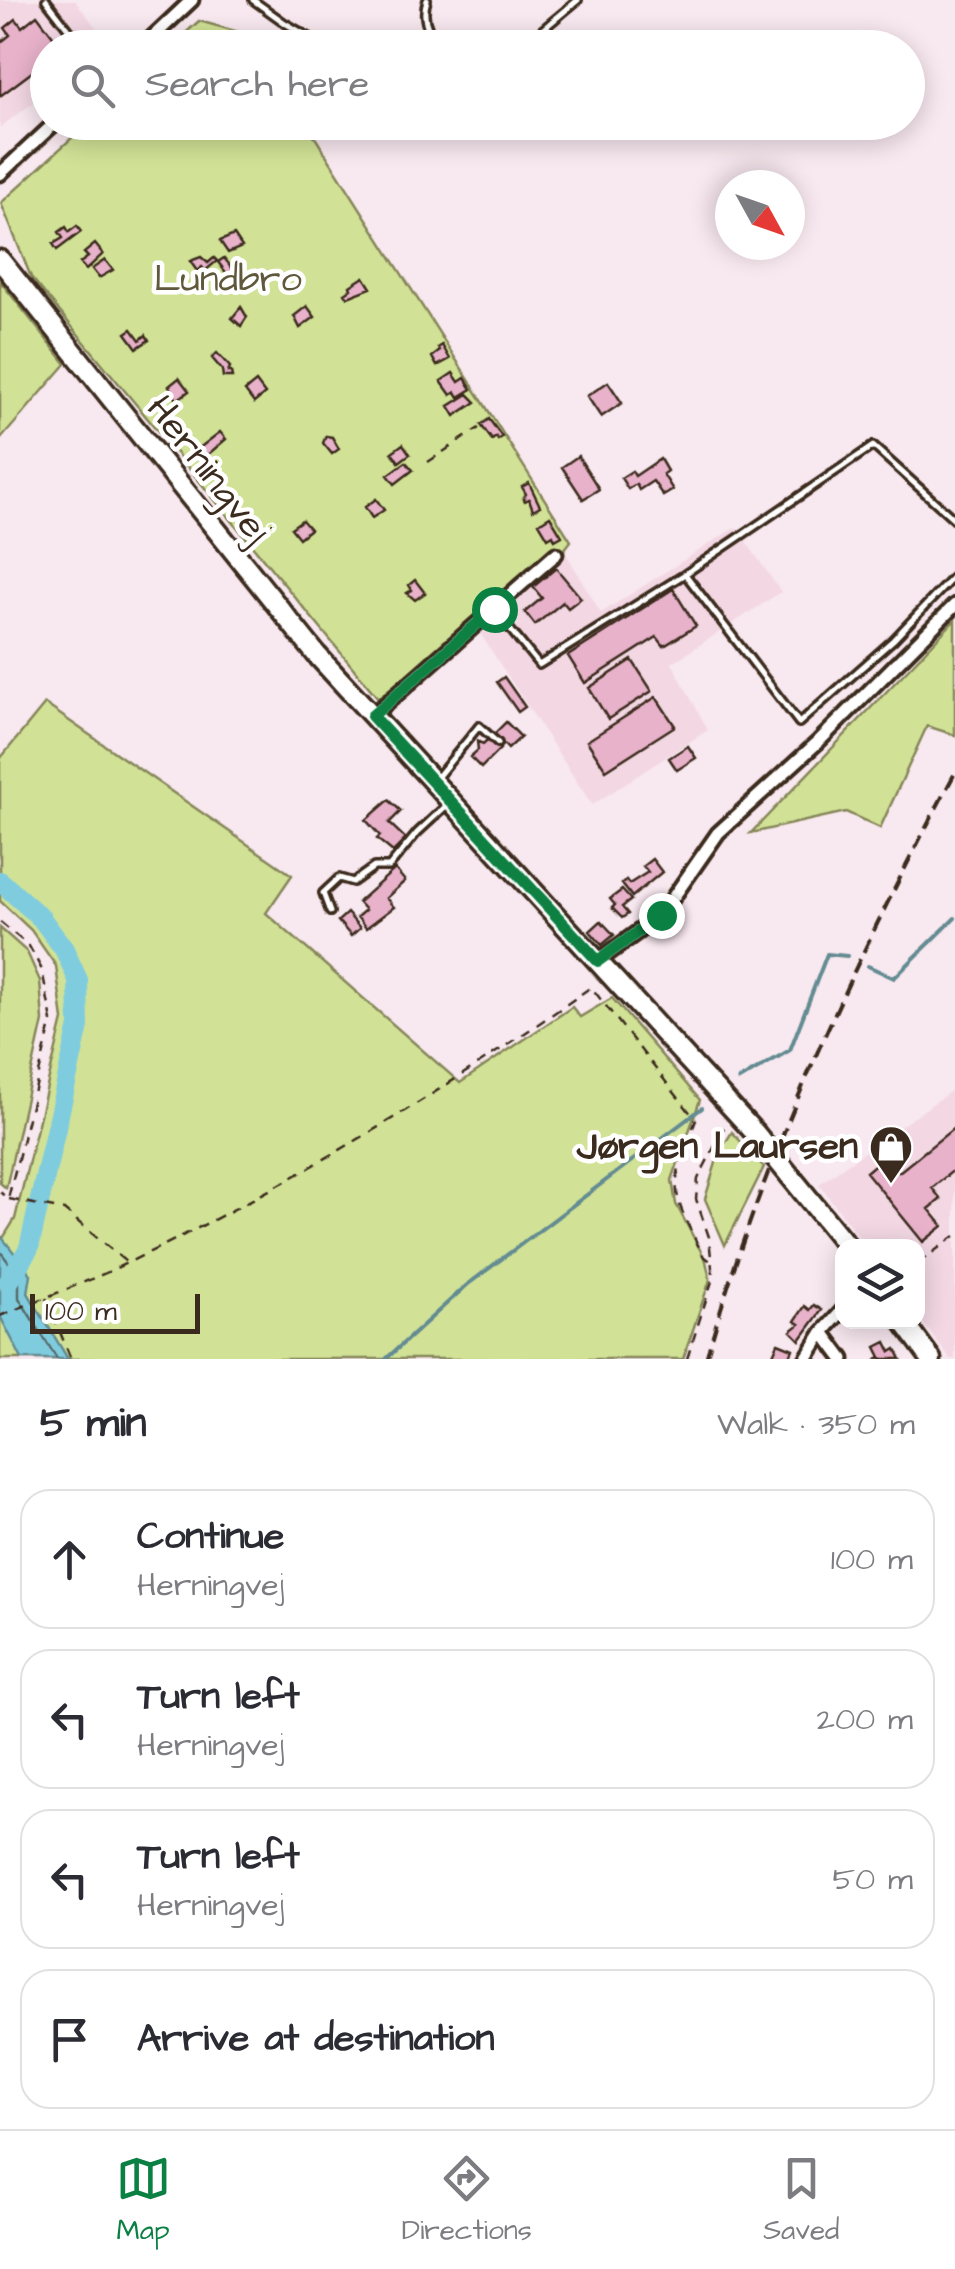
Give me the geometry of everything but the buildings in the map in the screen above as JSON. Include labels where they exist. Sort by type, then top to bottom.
[{"type":"main road","name":"Herningvej","points":[[0,260],[248,572],[372,716],[755,1133],[842,1239]]},
{"type":"main road","points":[[909,1329],[931,1359]]},
{"type":"street","points":[[160,30],[192,0]]},
{"type":"street","points":[[0,174],[36,140]]},
{"type":"street","points":[[0,161],[30,146]]},
{"type":"street","points":[[372,716],[556,554]]},
{"type":"street","points":[[598,961],[661,915],[718,832],[818,742],[955,606]]},
{"type":"street","points":[[806,1359],[835,1318]]},
{"type":"street","points":[[823,1332],[843,1359]]},
{"type":"lane","points":[[46,0],[68,30]]},
{"type":"lane","points":[[253,0],[296,30]]},
{"type":"lane","points":[[427,0],[425,22],[428,30]]},
{"type":"lane","points":[[542,30],[578,0]]},
{"type":"lane","points":[[494,609],[539,665],[685,574],[873,446],[955,520]]},
{"type":"lane","points":[[685,574],[799,724],[893,640],[955,576]]},
{"type":"lane","points":[[433,782],[478,726],[498,743]]},
{"type":"lane","points":[[330,912],[323,893],[338,878],[353,882],[374,867],[390,867],[417,833],[451,802]]},
{"type":"path","points":[[428,462],[479,428]]},
{"type":"path","points":[[0,922],[30,946],[42,970],[52,1022],[8,1199]]},
{"type":"path","points":[[0,1316],[128,1263],[216,1218],[389,1120],[591,987],[696,1120],[674,1185],[704,1257],[712,1262]]},
{"type":"path","points":[[687,1359],[709,1294],[712,1262],[709,1237],[696,1198],[698,1179],[715,1140],[738,1114]]},
{"type":"path","points":[[0,1192],[8,1199],[64,1210],[128,1263]]},
{"type":"path","points":[[925,1257],[955,1236]]},
{"type":"path","points":[[46,1296],[71,1359]]},
{"type":"shaded area","points":[[0,0],[75,0],[98,30],[30,30],[30,105],[0,127]]},
{"type":"shaded area","points":[[736,527],[781,592],[672,663],[708,730],[592,805],[472,621],[564,550],[601,613]]},
{"type":"shaded area","points":[[955,1088],[955,1359],[950,1359],[925,1325],[925,1239],[861,1239],[819,1184]]},
{"type":"green space","points":[[199,21],[232,30],[189,30]]},
{"type":"green space","name":"Lundbro","points":[[70,140],[317,140],[571,541],[378,698],[31,277],[1,203]]},
{"type":"green space","points":[[0,281],[66,364],[0,440]]},
{"type":"green space","points":[[955,620],[955,735],[927,726],[880,828],[846,812],[751,833]]},
{"type":"green space","points":[[45,704],[292,875],[266,913],[460,1083],[572,1007],[580,1017],[612,998],[700,1100],[672,1180],[676,1204],[706,1261],[710,1280],[683,1359],[0,1359],[0,1243],[15,1219],[63,1020],[56,966],[31,930],[0,901],[0,759]]},
{"type":"green space","points":[[0,928],[27,952],[40,981],[43,1021],[6,1188],[0,1183]]},
{"type":"green space","points":[[732,1132],[764,1167],[725,1245],[705,1199],[719,1153]]},
{"type":"water","points":[[0,1235],[31,1274],[28,1293],[68,1359],[22,1359],[0,1316]]},
{"type":"waterway","points":[[0,881],[41,918],[64,949],[78,980],[79,1026],[29,1248],[8,1283]]},
{"type":"waterway","points":[[868,966],[894,978],[955,918]]},
{"type":"waterway","points":[[739,1080],[790,1050],[827,954],[847,956]]},
{"type":"waterway","points":[[386,1359],[467,1285],[702,1108]]},
{"type":"railway","points":[[706,1359],[755,1207],[814,1059],[955,773]]},
{"type":"place","name":"Jørgen Laursen","points":[[891,1185]]},
{"type":"route","points":[[494,609],[372,716],[598,961],[661,915]]}]
